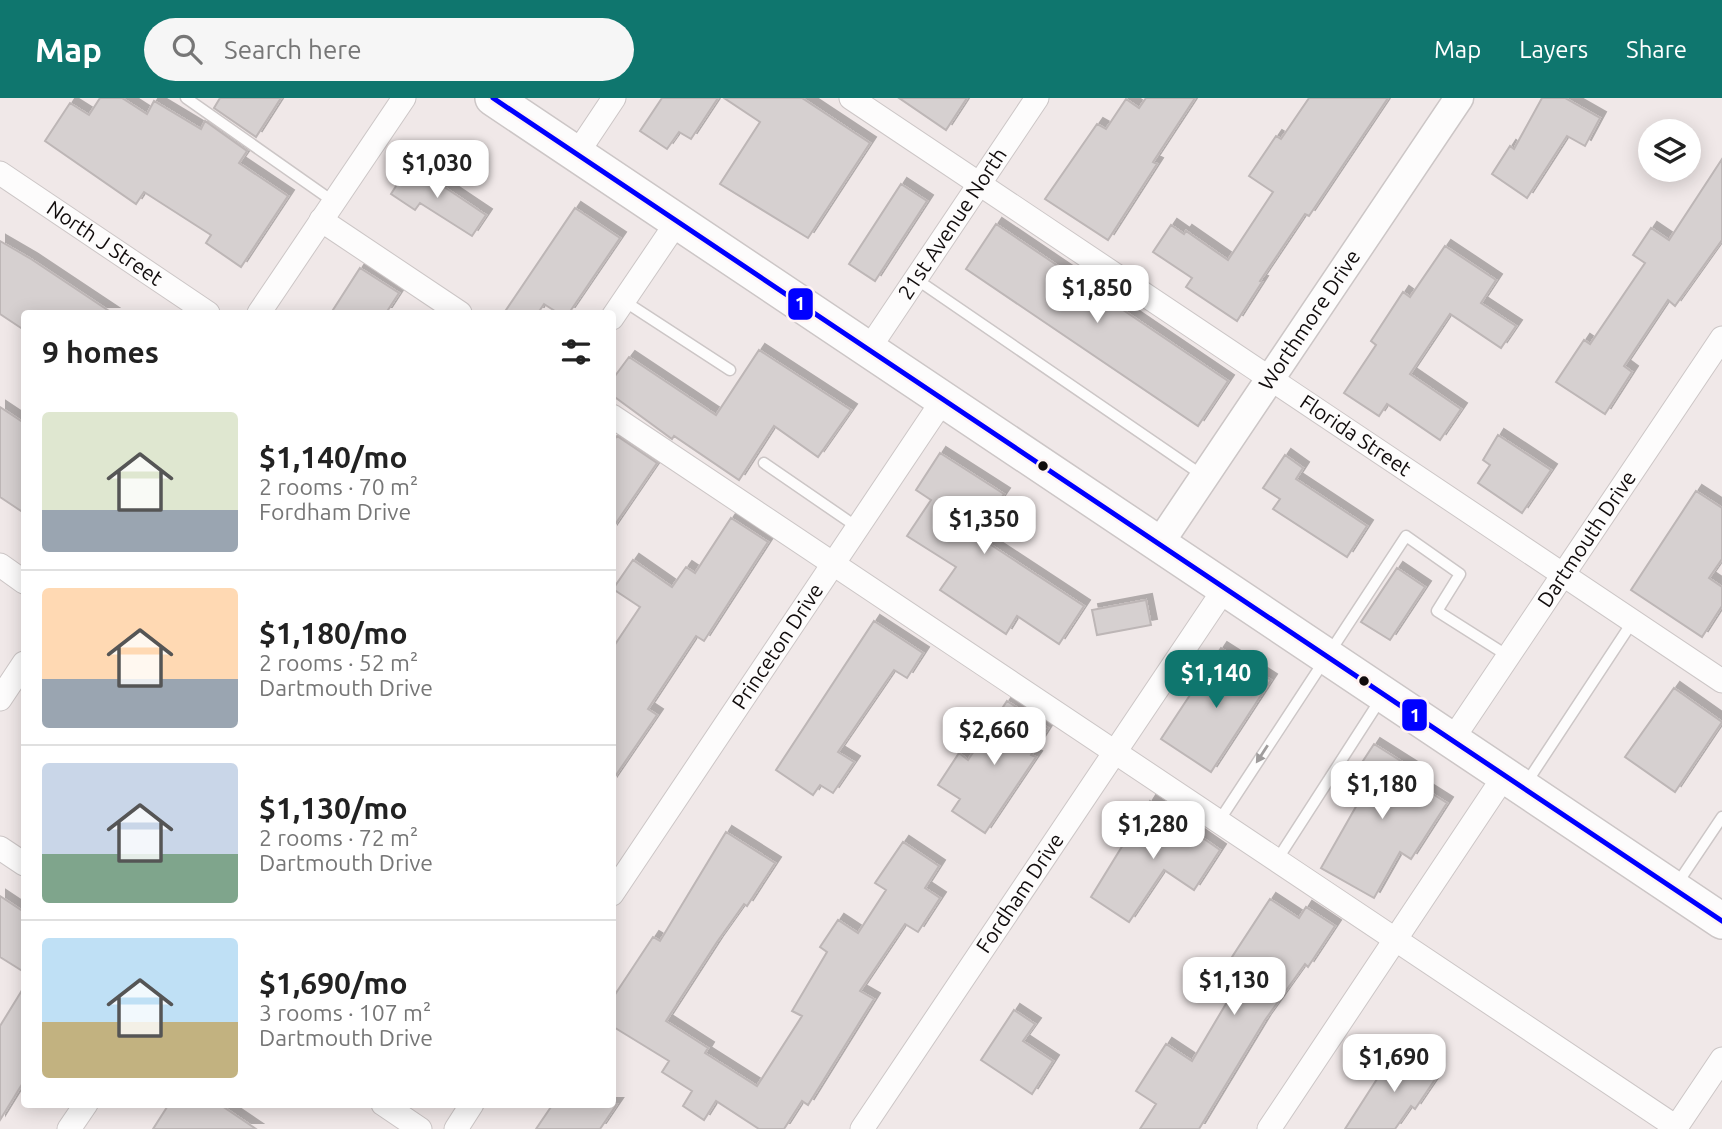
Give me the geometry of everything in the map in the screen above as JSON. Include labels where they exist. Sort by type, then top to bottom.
[{"type":"main road","points":[[493,98],[1722,921]]},
{"type":"street","points":[[261,310],[404,98]]},
{"type":"street","points":[[576,155],[614,98]]},
{"type":"street","name":"Florida Street","points":[[851,98],[1722,681]]},
{"type":"street","name":"21st Avenue North","points":[[868,351],[1037,98]]},
{"type":"street","name":"Worthmore Drive","points":[[1159,544],[1460,98]]},
{"type":"street","name":"North J Street","points":[[0,173],[204,310]]},
{"type":"street","points":[[328,211],[456,310]]},
{"type":"street","points":[[618,309],[677,222]]},
{"type":"street","name":"Dartmouth Drive","points":[[1452,740],[1722,338]]},
{"type":"street","name":"Princeton Drive","points":[[616,888],[943,400]]},
{"type":"street","points":[[616,419],[1680,1127],[1722,1059]]},
{"type":"street","points":[[0,565],[21,580]]},
{"type":"street","name":"Fordham Drive","points":[[862,1129],[1225,588]]},
{"type":"street","points":[[0,699],[21,668]]},
{"type":"street","points":[[1269,1129],[1395,939],[1514,781]]},
{"type":"street","points":[[0,848],[21,862]]},
{"type":"street","points":[[69,1129],[83,1108]]},
{"type":"street","points":[[389,1108],[420,1129]]},
{"type":"street","points":[[456,1129],[469,1108]]},
{"type":"lane","points":[[186,98],[328,211]]},
{"type":"lane","points":[[916,279],[1205,477]]},
{"type":"lane","points":[[618,309],[730,370]]},
{"type":"lane","points":[[764,464],[857,527]]},
{"type":"lane","points":[[1219,821],[1406,536],[1461,574],[1437,611],[1508,656]]},
{"type":"lane","points":[[1514,781],[1633,621]]},
{"type":"lane","points":[[1277,860],[1383,694]]},
{"type":"lane","points":[[1674,889],[1722,817]]},
{"type":"building","points":[[100,98],[122,98],[147,114],[154,101],[201,129],[205,121],[247,151],[239,163],[288,196],[241,267],[206,243],[211,235],[144,192],[136,204],[45,141],[70,103],[89,115]]},
{"type":"building","points":[[220,98],[281,98],[256,137],[214,108]]},
{"type":"building","points":[[662,98],[718,98],[691,139],[679,132],[667,149],[640,131]]},
{"type":"building","points":[[724,98],[802,98],[870,143],[808,238],[720,184],[760,122]]},
{"type":"building","points":[[899,98],[967,98],[946,130]]},
{"type":"building","points":[[1146,98],[1195,98],[1153,162],[1157,164],[1108,240],[1045,199],[1097,124],[1106,129],[1126,99],[1139,108]]},
{"type":"building","points":[[1309,98],[1388,98],[1309,216],[1305,214],[1237,321],[1186,287],[1192,278],[1153,252],[1171,225],[1184,234],[1186,231],[1228,260],[1273,192],[1249,176],[1276,136],[1281,139]]},
{"type":"building","points":[[1542,98],[1565,98],[1600,118],[1585,146],[1567,136],[1527,198],[1492,174],[1510,146],[1514,149]]},
{"type":"building","points":[[1722,159],[1722,240],[1675,306],[1668,300],[1624,366],[1632,372],[1605,414],[1556,382],[1584,340],[1590,344],[1645,263],[1633,255],[1651,228],[1669,240]]},
{"type":"building","points":[[410,164],[486,215],[472,236],[420,203],[415,210],[391,194]]},
{"type":"building","points":[[901,184],[927,201],[875,281],[849,264]]},
{"type":"building","points":[[575,208],[620,238],[571,310],[553,310],[544,304],[540,310],[506,310]]},
{"type":"building","points":[[996,224],[1228,381],[1198,426],[966,269]]},
{"type":"building","points":[[0,241],[108,310],[21,310],[21,328],[0,314]]},
{"type":"building","points":[[1445,246],[1496,280],[1481,303],[1516,326],[1501,348],[1450,314],[1410,374],[1461,409],[1440,440],[1387,404],[1379,416],[1344,393],[1376,345],[1371,341],[1403,292],[1410,297]]},
{"type":"building","points":[[360,268],[399,293],[388,310],[333,310]]},
{"type":"building","points":[[759,350],[851,410],[818,457],[774,426],[739,480],[674,436],[672,439],[616,398],[616,375],[629,357],[716,415]]},
{"type":"building","points":[[0,407],[21,421],[21,511],[0,497]]},
{"type":"building","points":[[1498,435],[1551,470],[1522,513],[1478,483],[1490,465],[1483,460]]},
{"type":"building","points":[[616,437],[657,463],[616,523]]},
{"type":"building","points":[[940,453],[1004,494],[976,535],[1084,606],[1059,644],[1017,616],[1006,634],[940,590],[956,567],[907,536],[931,500],[916,490]]},
{"type":"building","points":[[1285,455],[1303,468],[1296,479],[1367,526],[1347,557],[1273,509],[1280,499],[1263,488]]},
{"type":"building","points":[[1696,491],[1722,508],[1722,559],[1709,578],[1722,587],[1722,606],[1702,637],[1631,590]]},
{"type":"building","points":[[731,518],[768,542],[704,641],[696,636],[648,709],[657,715],[616,775],[616,643],[640,607],[616,591],[616,585],[633,560],[672,587],[686,567],[695,573]]},
{"type":"building","points":[[1397,568],[1425,587],[1390,640],[1361,622]]},
{"type":"building","points":[[1146,600],[1151,625],[1097,635],[1092,610]]},
{"type":"building","points":[[874,621],[923,653],[907,678],[894,670],[838,752],[854,762],[833,793],[820,785],[813,795],[776,770]]},
{"type":"building","points":[[1221,648],[1271,680],[1211,772],[1161,739]]},
{"type":"building","points":[[1674,688],[1722,722],[1675,792],[1625,757]]},
{"type":"building","points":[[1007,701],[1048,728],[1031,755],[1036,757],[985,833],[952,811],[960,799],[938,785],[959,753],[968,760]]},
{"type":"building","points":[[1374,744],[1423,775],[1417,784],[1447,803],[1411,859],[1400,852],[1374,898],[1321,868],[1358,803],[1342,793]]},
{"type":"building","points":[[1150,801],[1220,850],[1194,890],[1164,870],[1129,922],[1091,897]]},
{"type":"building","points":[[726,832],[775,863],[747,906],[744,904],[717,942],[666,1021],[708,1048],[705,1053],[757,1086],[802,1016],[792,1011],[827,952],[820,947],[838,920],[858,933],[886,890],[875,883],[903,842],[939,866],[925,888],[940,898],[918,932],[905,924],[860,991],[874,999],[808,1105],[802,1101],[784,1129],[759,1129],[716,1101],[704,1120],[683,1106],[692,1091],[662,1072],[669,1061],[616,1028],[616,993],[653,937],[660,941]]},
{"type":"building","points":[[0,896],[21,910],[21,970],[0,957]]},
{"type":"building","points":[[1270,899],[1299,918],[1306,907],[1335,926],[1308,967],[1305,964],[1265,1020],[1199,1129],[1140,1129],[1156,1104],[1136,1091],[1166,1044],[1192,1061],[1230,997],[1213,986]]},
{"type":"building","points":[[21,992],[21,1086],[0,1120],[0,1026]]},
{"type":"building","points":[[1014,1010],[1035,1024],[1023,1041],[1053,1061],[1032,1094],[981,1060]]},
{"type":"building","points":[[1397,1048],[1438,1075],[1415,1109],[1411,1106],[1395,1129],[1345,1129]]},
{"type":"building","points":[[166,1108],[225,1108],[256,1129],[153,1129]]},
{"type":"building","points":[[550,1108],[614,1108],[600,1129],[536,1129]]},
{"type":"transit line","name":"1","points":[[493,98],[1722,921]]}]
